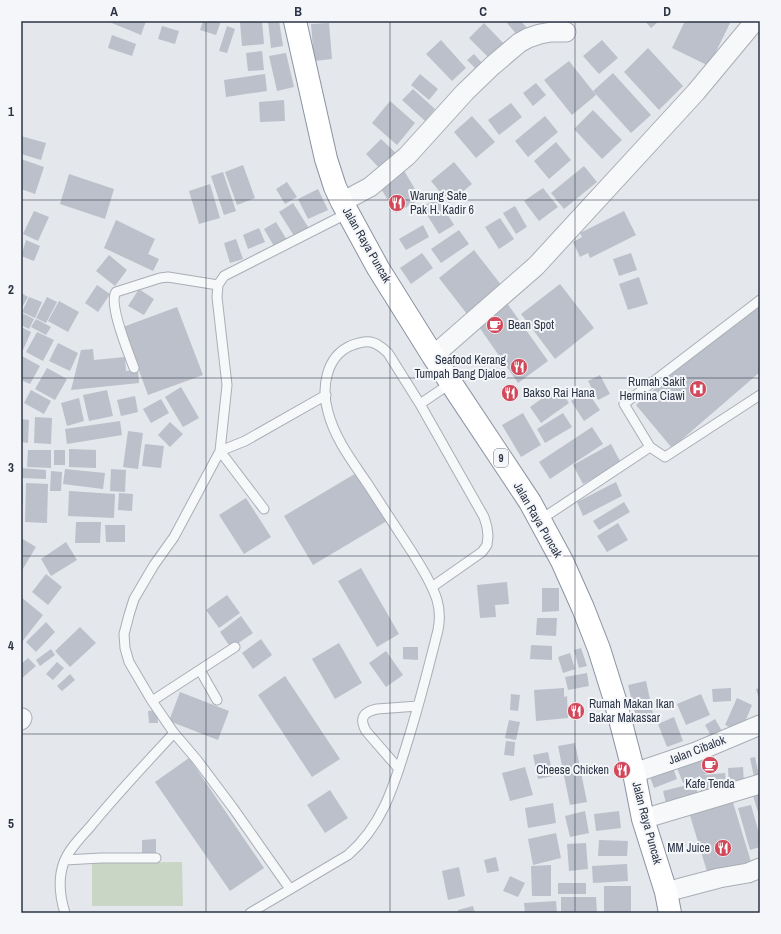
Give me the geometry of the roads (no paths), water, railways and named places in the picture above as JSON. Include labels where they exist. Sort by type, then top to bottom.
[{"type":"highway","name":"Jalan Raya Puncak","points":[[296,21],[326,159],[335,187],[345,208],[378,268],[433,356],[526,496],[562,561],[583,608],[599,649],[615,700],[634,773],[643,819],[666,892],[670,913]]},
{"type":"street","points":[[433,356],[536,266],[696,92],[755,21]]},
{"type":"street","points":[[345,208],[407,156],[465,92],[492,66],[519,44],[528,38],[540,34],[566,32]]},
{"type":"street","name":"Jalan Cibalok","points":[[634,773],[696,752],[760,724]]},
{"type":"street","points":[[643,819],[760,784]]},
{"type":"street","points":[[666,892],[719,878],[748,873],[760,868]]},
{"type":"lane","points":[[290,889],[233,808],[197,760],[174,733],[152,701],[129,662],[126,655],[124,640],[134,599],[154,565],[174,537],[220,451],[226,385],[217,297],[218,285],[224,276],[345,208]]},
{"type":"lane","points":[[134,368],[121,333],[114,300],[116,292],[160,278],[168,277],[218,285]]},
{"type":"lane","points":[[760,300],[624,404],[650,447],[664,457],[760,395]]},
{"type":"lane","points":[[250,913],[348,855],[355,849],[372,827],[385,807],[399,769],[418,706],[440,623],[439,606],[432,587],[415,557],[343,447],[327,411],[326,378],[332,361],[341,351],[348,347],[367,341],[377,344],[388,353],[420,404],[478,506],[484,517],[488,532],[487,545],[482,552],[432,587]]},
{"type":"lane","points":[[420,404],[451,383]]},
{"type":"lane","points":[[220,451],[246,441],[326,395]]},
{"type":"lane","points":[[540,520],[650,447]]},
{"type":"lane","points":[[220,451],[264,509]]},
{"type":"lane","points":[[152,701],[235,647]]},
{"type":"lane","points":[[200,670],[217,700]]},
{"type":"lane","points":[[399,769],[366,731],[363,726],[363,718],[365,714],[371,710],[418,706]]},
{"type":"lane","points":[[65,913],[61,899],[60,879],[65,860],[79,840],[102,813],[174,733]]},
{"type":"lane","points":[[65,860],[156,858]]},
{"type":"place","name":"Warung Sate Pak H. Kadir 6","points":[[397,203]]},
{"type":"place","name":"Bean Spot","points":[[495,325]]},
{"type":"place","name":"Seafood Kerang Tumpah Bang Djaloe","points":[[519,367]]},
{"type":"place","name":"Rumah Sakit Hermina Ciawi","points":[[698,389]]},
{"type":"place","name":"Bakso Rai Hana","points":[[510,393]]},
{"type":"place","name":"Rumah Makan Ikan Bakar Makassar","points":[[576,711]]},
{"type":"place","name":"Kafe Tenda","points":[[710,765]]},
{"type":"place","name":"Cheese Chicken","points":[[622,770]]},
{"type":"place","name":"MM Juice","points":[[723,848]]}]
